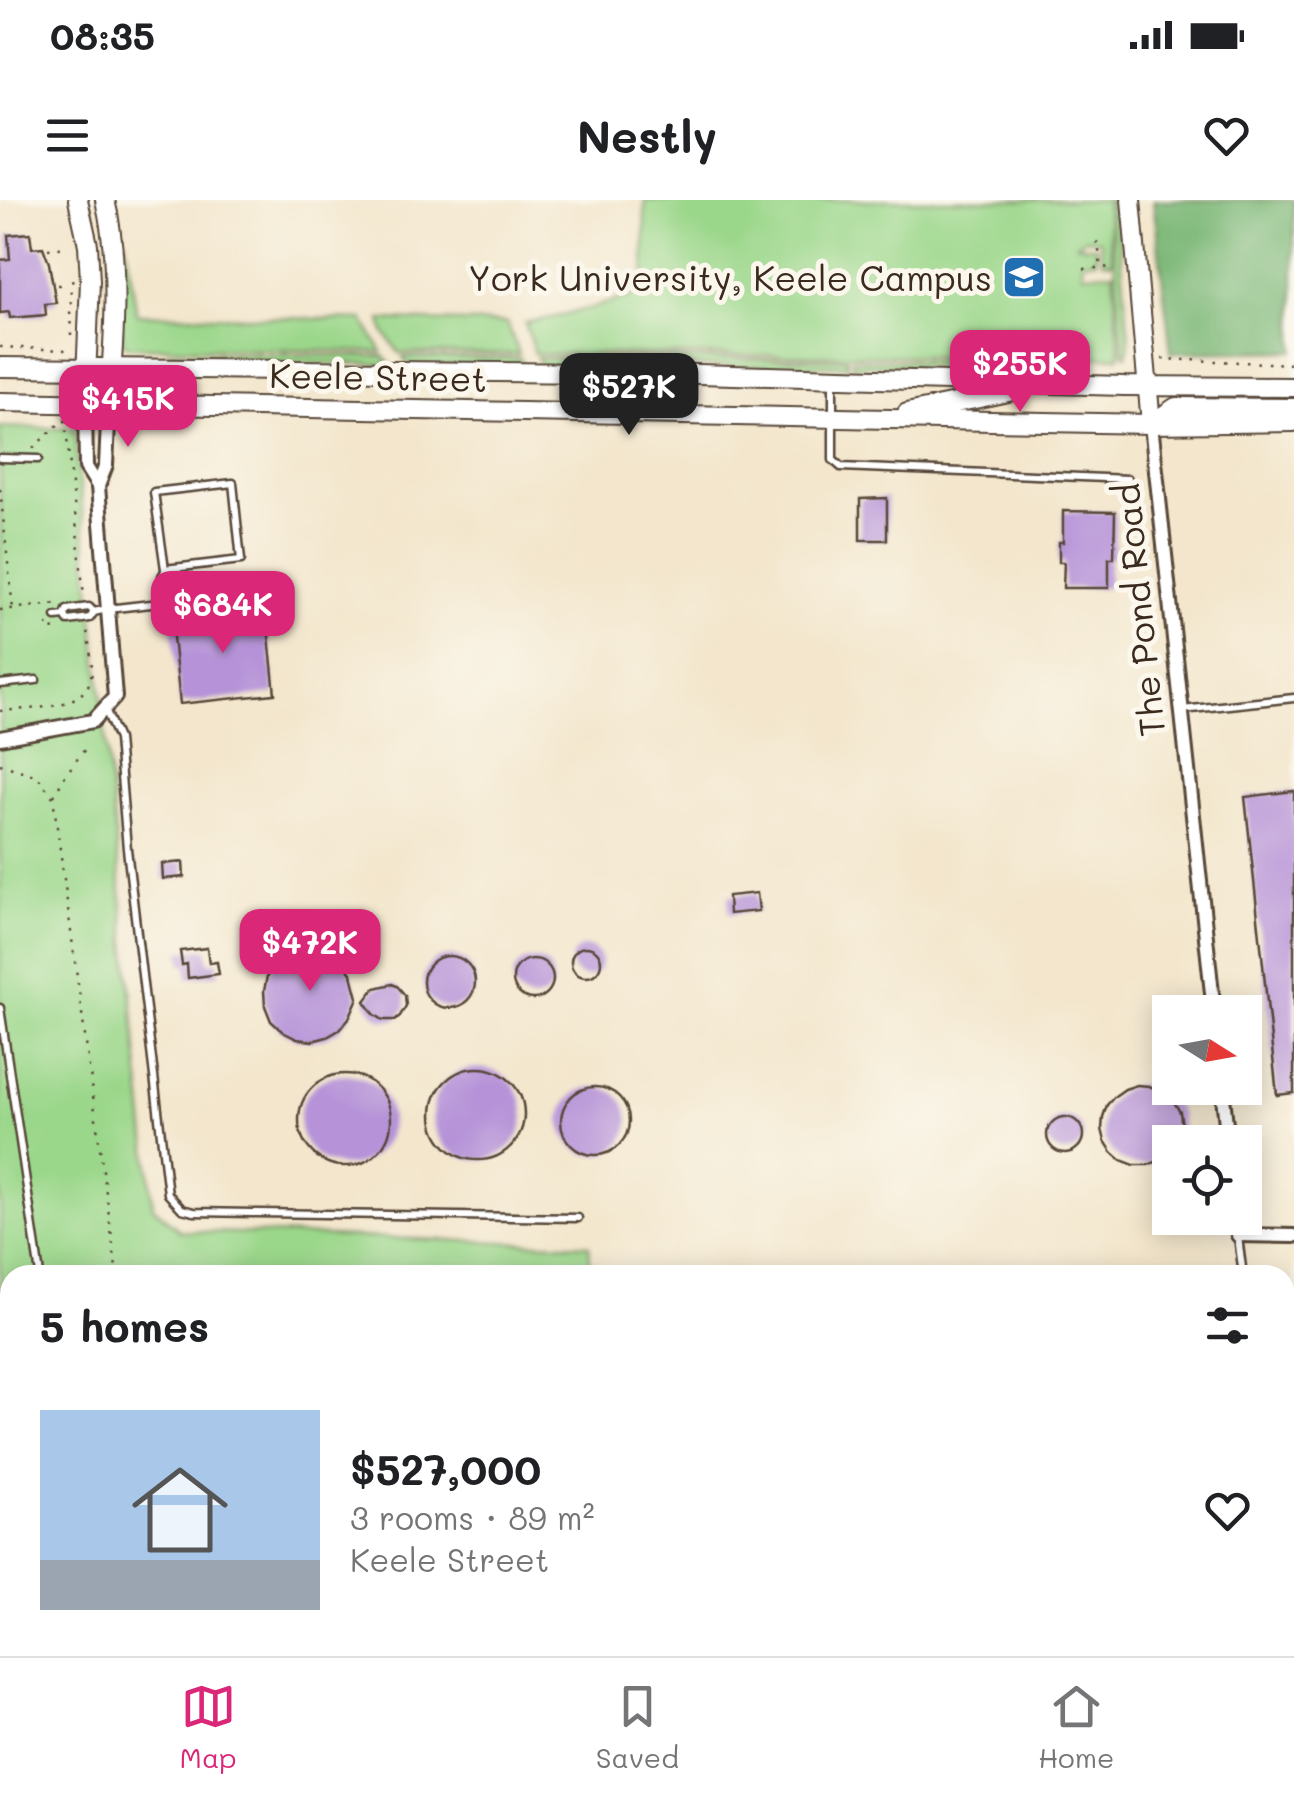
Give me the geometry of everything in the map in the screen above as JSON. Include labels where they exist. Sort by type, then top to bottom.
[{"type":"main road","points":[[78,200],[88,245],[90,280],[85,403]]},
{"type":"main road","points":[[105,200],[112,248],[109,404]]},
{"type":"main road","name":"The Pond Road","points":[[1131,200],[1151,424]]},
{"type":"main road","name":"Keele Street","points":[[0,367],[660,374],[1294,388]]},
{"type":"main road","points":[[881,419],[1012,391],[1124,392],[1148,386]]},
{"type":"main road","name":"Keele Street","points":[[0,402],[1151,424],[1294,422]]},
{"type":"main road","points":[[1151,424],[1176,407],[1294,408]]},
{"type":"street","points":[[85,403],[86,467],[98,486]]},
{"type":"street","points":[[0,738],[93,721],[114,697],[100,610],[98,486],[106,465],[109,404]]},
{"type":"street","name":"The Pond Road","points":[[1151,424],[1212,995]]},
{"type":"street","points":[[1238,1235],[1294,1236]]},
{"type":"lane","points":[[833,378],[834,460],[842,468],[1128,480]]},
{"type":"lane","points":[[0,458],[38,459]]},
{"type":"lane","points":[[165,570],[241,560],[233,483],[154,492],[165,570],[170,576],[168,602]]},
{"type":"lane","points":[[60,616],[67,610],[89,607],[100,610],[274,590]]},
{"type":"lane","points":[[0,684],[36,680]]},
{"type":"lane","points":[[1182,710],[1294,698]]},
{"type":"lane","points":[[104,708],[118,739],[159,1126],[168,1194],[174,1204],[194,1212],[578,1218]]},
{"type":"lane","points":[[0,1008],[39,1265]]},
{"type":"lane","points":[[1238,1235],[1242,1265]]},
{"type":"path","points":[[1096,243],[1101,268]]},
{"type":"path","points":[[48,250],[68,247]]},
{"type":"path","points":[[0,347],[69,347],[73,262]]},
{"type":"path","points":[[1084,269],[1114,267]]},
{"type":"path","points":[[58,285],[67,284]]},
{"type":"path","points":[[1162,359],[1294,364]]},
{"type":"path","points":[[65,418],[85,600]]},
{"type":"path","points":[[0,489],[12,609]]},
{"type":"path","points":[[0,610],[69,602]]},
{"type":"path","points":[[0,711],[70,703],[85,692],[92,676],[86,622]]},
{"type":"path","points":[[53,797],[85,749]]},
{"type":"path","points":[[0,764],[36,776],[53,797],[116,1265]]},
{"type":"green space","name":"York University, Keele Campus","points":[[645,200],[1106,200],[1112,262],[1103,261],[1100,240],[1086,238],[1077,244],[1096,246],[1097,260],[1082,262],[1083,274],[1113,272],[1120,357],[535,354],[525,323],[644,293]]},
{"type":"green space","points":[[1109,200],[1116,200],[1129,340],[1127,355],[1123,353]]},
{"type":"green space","points":[[1153,200],[1294,200],[1294,351],[1171,353]]},
{"type":"green space","points":[[125,241],[137,314],[363,320],[382,352],[129,347],[123,342],[121,327],[120,244]]},
{"type":"green space","points":[[381,320],[507,323],[519,354],[399,353],[384,332]]},
{"type":"green space","points":[[168,353],[384,356],[390,364],[226,362]]},
{"type":"green space","points":[[403,357],[520,358],[524,366],[407,364]]},
{"type":"green space","points":[[537,358],[847,359],[847,366],[541,366]]},
{"type":"green space","points":[[852,360],[1073,360],[1081,366],[852,366]]},
{"type":"green space","points":[[0,427],[74,429],[153,1207],[180,1231],[589,1245],[590,1265],[0,1265]]},
{"type":"building","points":[[30,233],[32,248],[43,247],[49,263],[56,303],[45,304],[46,315],[10,318],[9,312],[0,313],[0,260],[10,259],[8,235]]},
{"type":"building","points":[[887,498],[887,540],[860,540],[860,499]]},
{"type":"building","points":[[1063,511],[1115,512],[1109,588],[1063,588],[1064,562],[1059,562],[1059,542],[1063,542]]},
{"type":"building","points":[[266,607],[275,694],[180,704],[171,618]]},
{"type":"building","points":[[1294,791],[1294,1093],[1277,1095],[1245,797]]},
{"type":"building","points":[[183,862],[184,877],[163,879],[162,864]]},
{"type":"building","points":[[757,893],[759,911],[729,914],[728,896]]},
{"type":"building","points":[[586,947],[597,951],[601,962],[597,973],[586,977],[575,973],[571,962],[575,951]]},
{"type":"building","points":[[207,948],[209,963],[217,962],[219,974],[188,978],[187,964],[182,965],[180,951]]},
{"type":"building","points":[[303,948],[332,954],[344,963],[358,998],[339,1030],[312,1041],[283,1032],[271,1021],[265,1006],[267,976],[288,953]]},
{"type":"building","points":[[449,956],[468,963],[475,982],[468,1001],[449,1008],[430,1001],[423,982],[430,963]]},
{"type":"building","points":[[533,959],[547,965],[553,979],[547,993],[533,999],[519,993],[513,979],[519,965]]},
{"type":"building","points":[[392,984],[405,995],[406,1006],[395,1020],[383,1020],[365,1001],[375,988]]},
{"type":"building","points":[[478,1068],[504,1076],[516,1088],[524,1114],[516,1140],[504,1152],[478,1160],[452,1152],[440,1140],[432,1114],[440,1088],[452,1076]]},
{"type":"building","points":[[345,1074],[371,1082],[383,1094],[391,1120],[383,1146],[371,1158],[345,1166],[319,1158],[307,1146],[299,1120],[307,1094],[319,1082]]},
{"type":"building","points":[[1137,1085],[1152,1087],[1152,1105],[1176,1105],[1180,1112],[1182,1125],[1152,1125],[1152,1163],[1148,1165],[1121,1160],[1105,1141],[1102,1129],[1107,1105],[1125,1089]]},
{"type":"building","points":[[595,1087],[619,1097],[629,1121],[619,1145],[595,1155],[571,1145],[561,1121],[571,1097]]},
{"type":"building","points":[[1065,1117],[1078,1122],[1083,1135],[1078,1148],[1065,1153],[1052,1148],[1047,1135],[1052,1122]]},
{"type":"place","name":"York University, Keele Campus","points":[[1024,277]]}]
